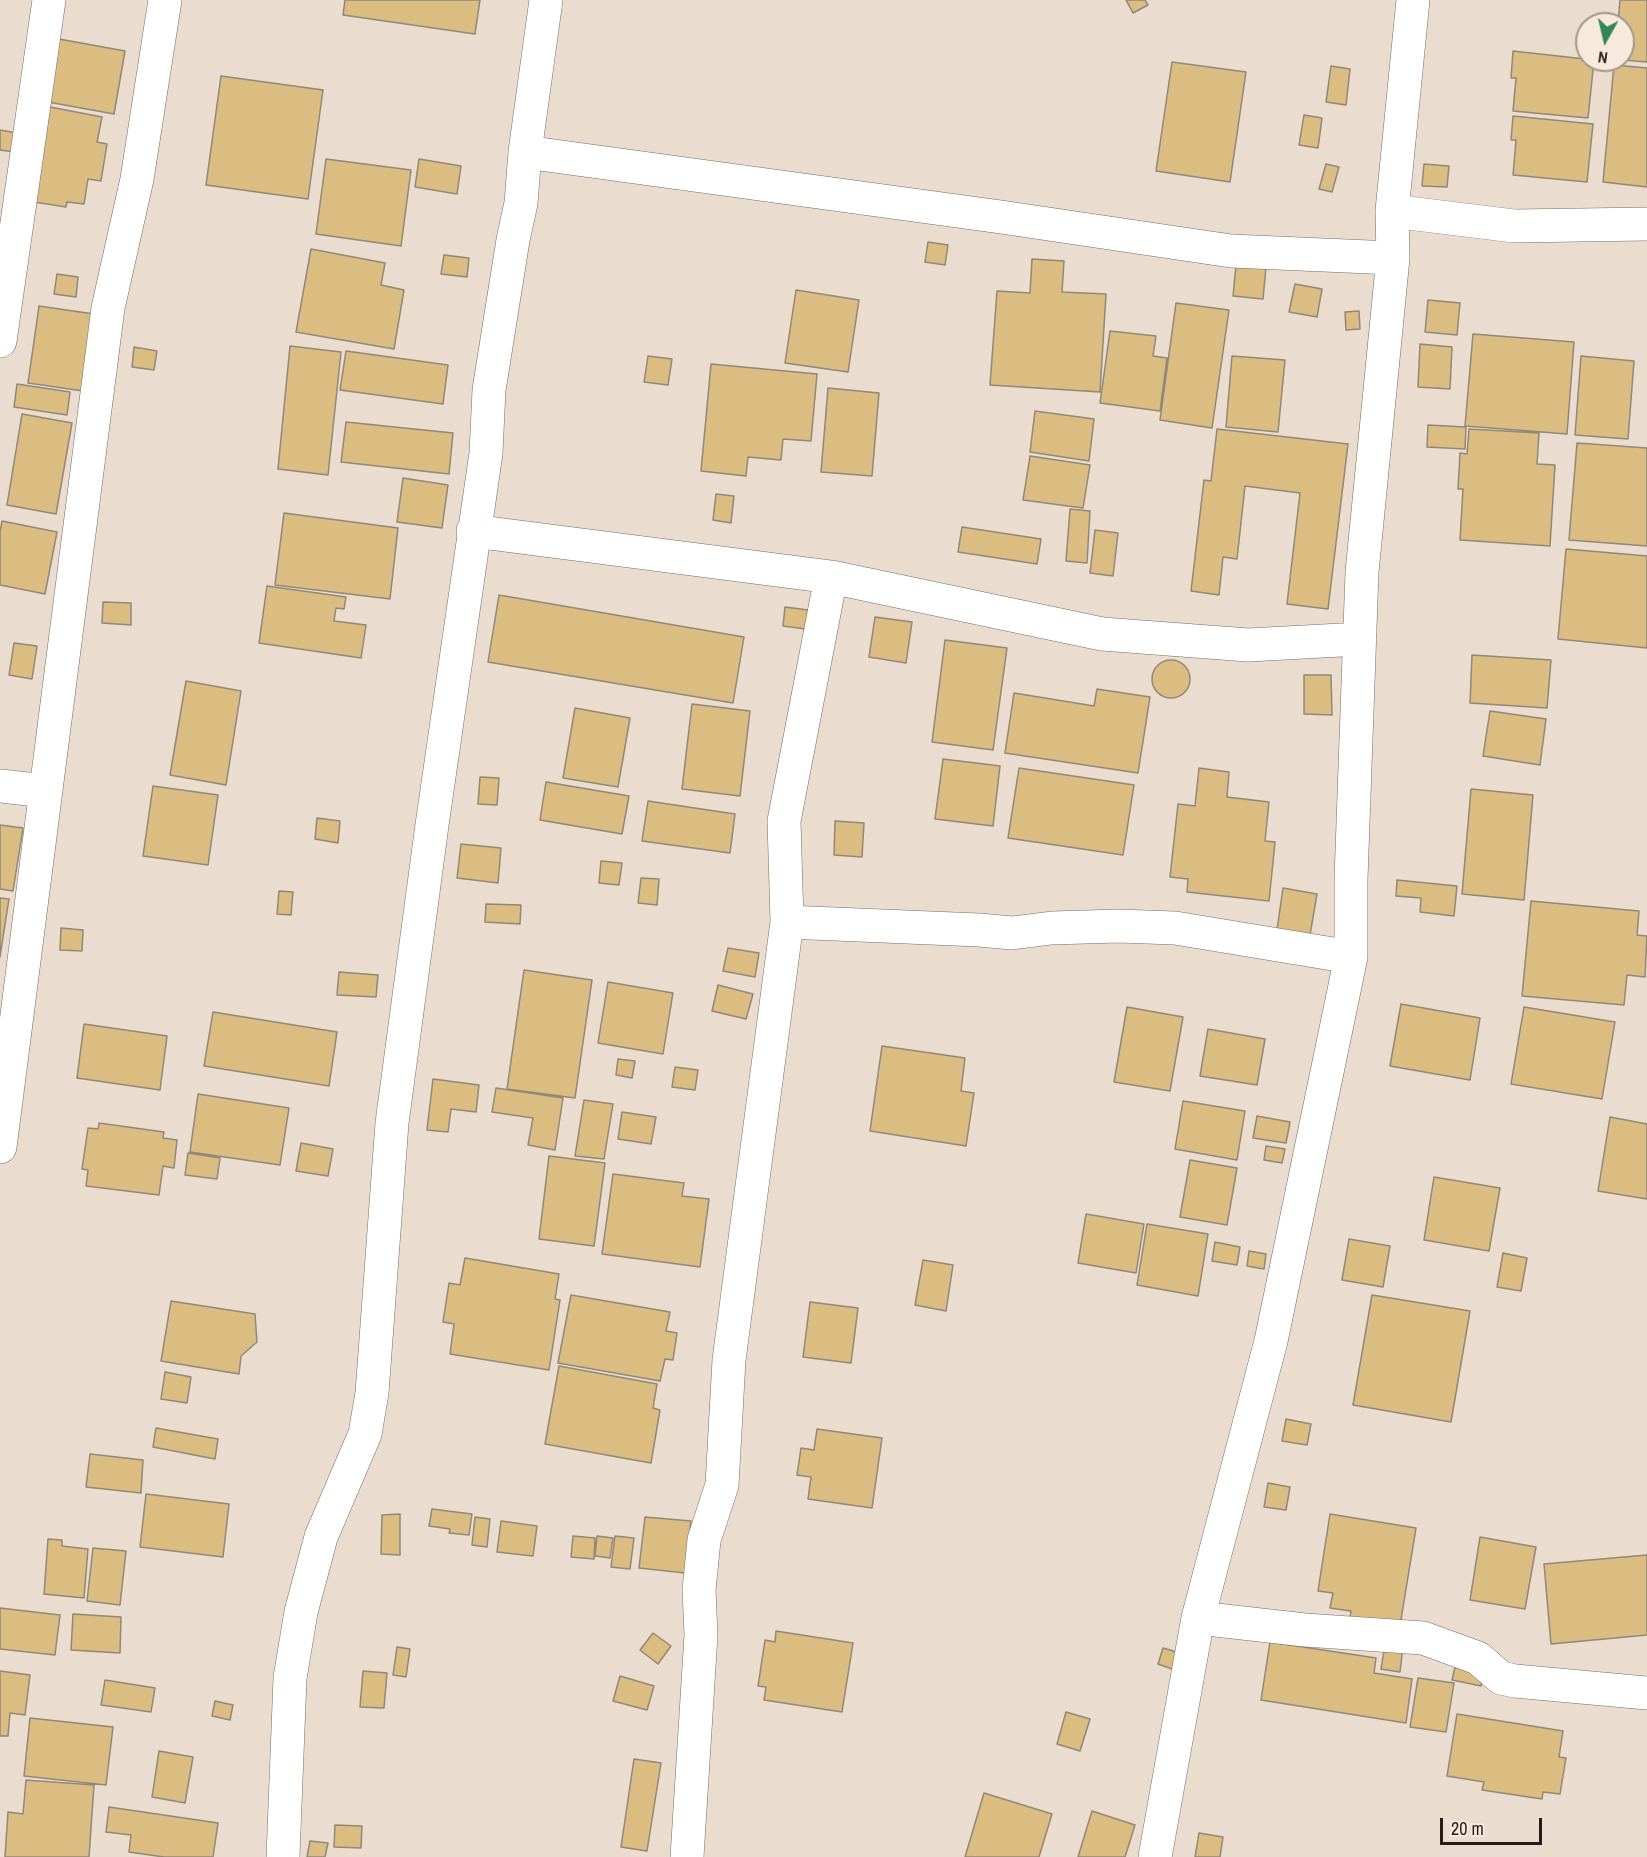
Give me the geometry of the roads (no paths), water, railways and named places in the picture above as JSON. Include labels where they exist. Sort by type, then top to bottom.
[{"type":"street","points":[[0,341],[50,0]]},
{"type":"street","points":[[0,1147],[108,308],[137,179],[165,0]]},
{"type":"street","points":[[283,1857],[290,1678],[301,1612],[321,1537],[365,1434],[372,1393],[392,1123],[473,531],[486,453],[489,390],[521,202],[525,152],[546,0]]},
{"type":"street","points":[[1155,1857],[1198,1618],[1271,1341],[1351,957],[1362,573],[1393,258],[1392,211],[1413,0]]},
{"type":"street","points":[[525,152],[1231,251],[1393,258]]},
{"type":"street","points":[[1392,211],[1514,226],[1647,224]]},
{"type":"street","points":[[473,531],[831,577],[1102,634],[1248,645],[1360,639]]},
{"type":"street","points":[[687,1857],[701,1635],[699,1590],[704,1540],[722,1485],[729,1360],[787,922],[784,820],[831,577]]},
{"type":"street","points":[[0,786],[45,791]]},
{"type":"street","points":[[787,922],[968,929],[1012,933],[1052,928],[1118,926],[1175,928],[1351,957]]},
{"type":"street","points":[[1198,1618],[1305,1630],[1423,1638],[1478,1658],[1501,1678],[1647,1693]]}]
